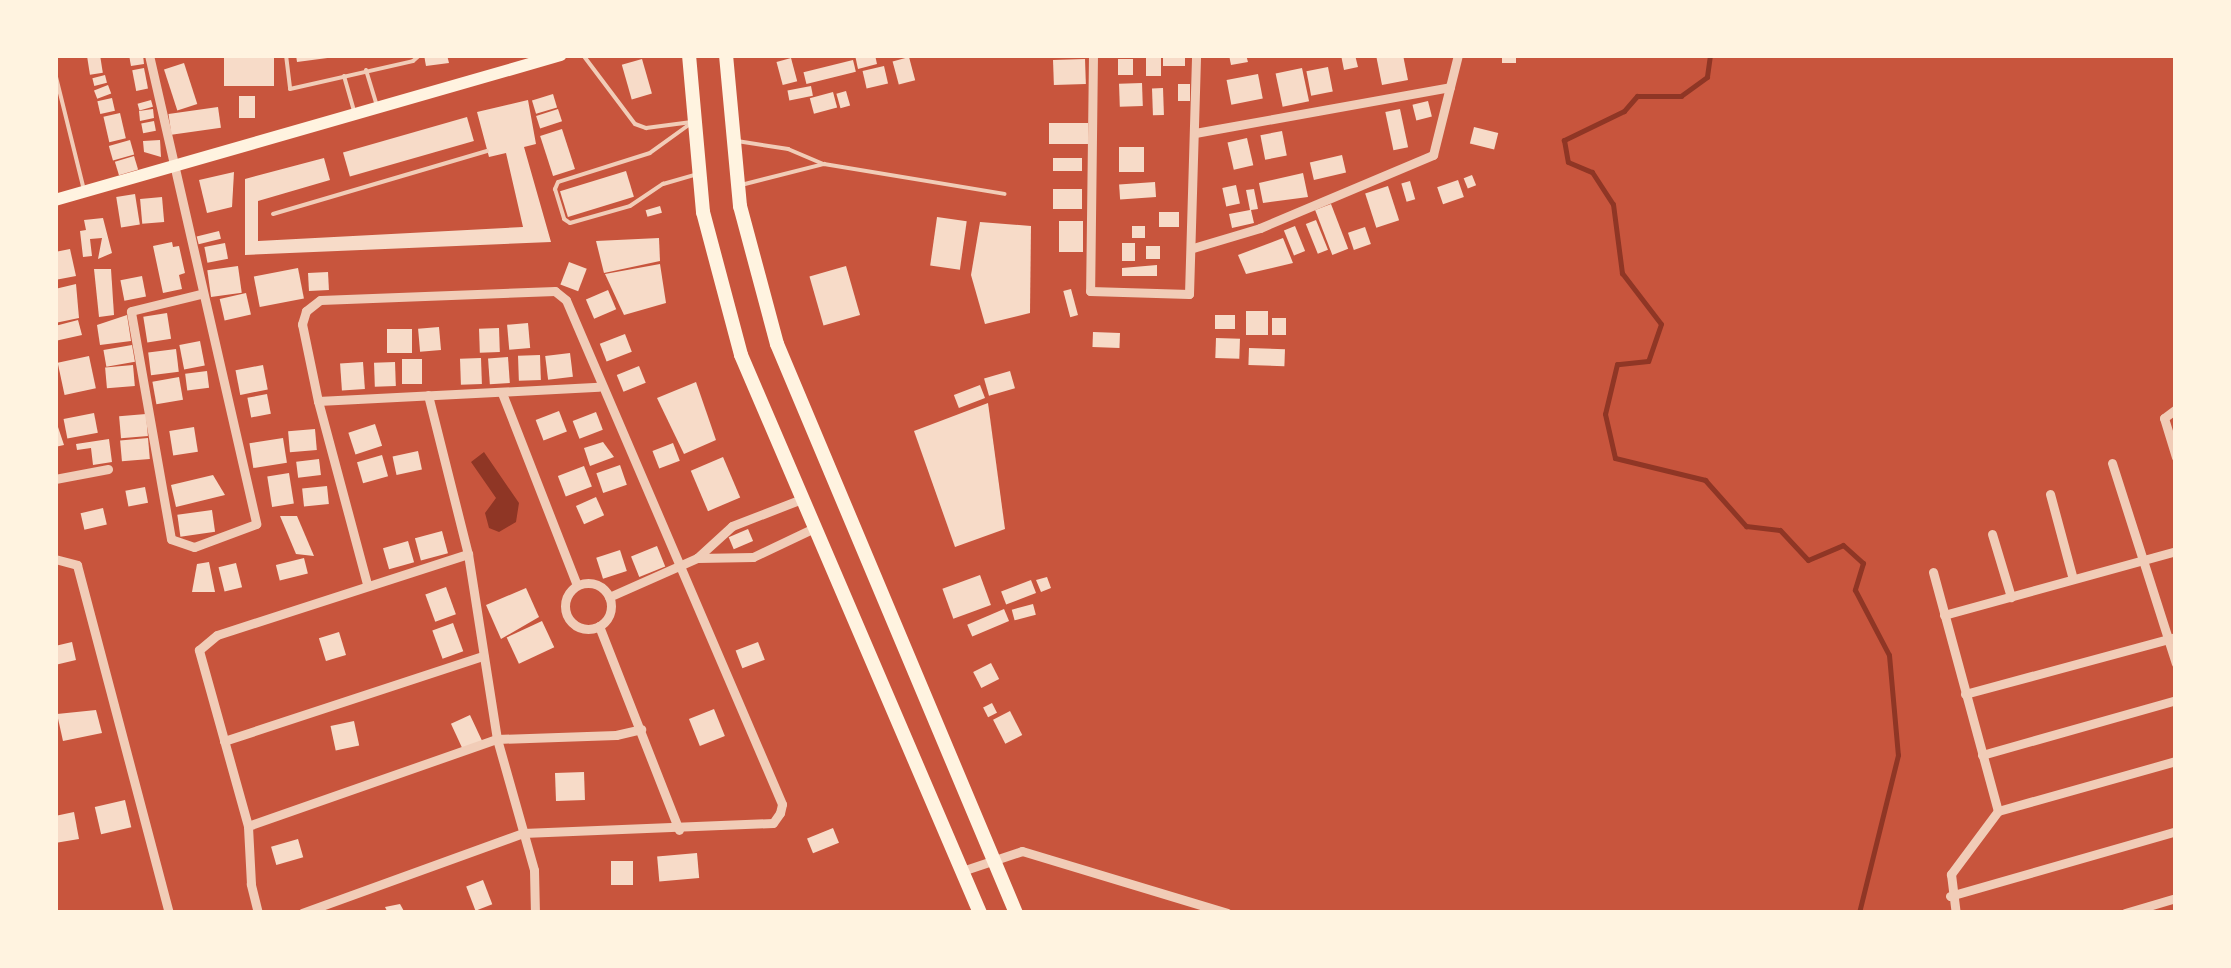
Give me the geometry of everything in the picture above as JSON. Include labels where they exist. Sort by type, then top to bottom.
[{"type":"main road","points":[[55,200],[561,55]]},
{"type":"main road","points":[[688,55],[703,212],[741,355],[799,500],[980,913]]},
{"type":"main road","points":[[726,55],[737,186],[762,294],[791,382],[1016,913]]},
{"type":"street","points":[[150,55],[256,524],[194,547],[171,539],[131,311],[201,294]]},
{"type":"street","points":[[1093,55],[1090,291],[1189,294],[1196,55]]},
{"type":"street","points":[[1193,248],[1260,228],[1433,155],[1458,55]]},
{"type":"street","points":[[1194,133],[1450,87]]},
{"type":"street","points":[[302,913],[523,833],[679,830],[773,823],[782,804],[676,567],[566,300],[555,292],[311,303],[302,324],[318,402],[366,584]]},
{"type":"street","points":[[318,402],[599,387]]},
{"type":"street","points":[[502,393],[578,585]]},
{"type":"street","points":[[428,395],[468,554],[497,740],[534,870],[535,913]]},
{"type":"street","points":[[2176,410],[2164,418],[2176,457]]},
{"type":"street","points":[[2112,463],[2141,560],[2172,638],[2176,664]]},
{"type":"street","points":[[55,479],[108,469]]},
{"type":"street","points":[[2050,494],[2073,579]]},
{"type":"street","points":[[608,596],[698,558],[732,526],[799,500]]},
{"type":"street","points":[[698,558],[752,557],[812,530]]},
{"type":"street","points":[[1992,534],[2011,596]]},
{"type":"street","points":[[1944,615],[2176,551]]},
{"type":"street","points":[[258,913],[251,884],[248,826],[200,659],[203,644],[366,584],[468,554]]},
{"type":"street","points":[[55,559],[78,565],[169,913]]},
{"type":"street","points":[[1932,572],[1998,811]]},
{"type":"street","points":[[592,584],[608,596],[610,610],[599,626],[584,629],[567,617],[567,595],[578,585],[592,584]]},
{"type":"street","points":[[599,626],[679,830]]},
{"type":"street","points":[[1965,694],[2172,638]]},
{"type":"street","points":[[224,741],[483,656]]},
{"type":"street","points":[[1982,755],[2176,700]]},
{"type":"street","points":[[248,826],[497,740],[616,736],[640,730]]},
{"type":"street","points":[[1956,913],[1950,896],[1951,874],[1998,811],[2176,761]]},
{"type":"street","points":[[1950,896],[2176,831]]},
{"type":"street","points":[[962,871],[1022,851],[1227,913]]},
{"type":"street","points":[[2125,913],[2176,898]]},
{"type":"lane","points":[[286,55],[290,89],[413,61],[420,55]]},
{"type":"lane","points":[[583,55],[635,124],[646,128],[694,122]]},
{"type":"lane","points":[[366,70],[377,107]]},
{"type":"lane","points":[[55,73],[84,191]]},
{"type":"lane","points":[[344,76],[355,113]]},
{"type":"lane","points":[[694,122],[650,153],[558,182],[555,189],[564,219],[570,223],[630,206],[663,184],[698,174]]},
{"type":"lane","points":[[732,140],[788,149],[824,164],[1005,194]]},
{"type":"lane","points":[[272,214],[486,151]]},
{"type":"lane","points":[[737,186],[824,164]]},
{"type":"shaded area","points":[[484,452],[519,503],[516,522],[499,532],[489,528],[485,513],[496,498],[471,462]]},
{"type":"building","points":[[100,55],[103,73],[90,75],[87,57]]},
{"type":"building","points":[[129,55],[143,55],[144,64],[131,66]]},
{"type":"building","points":[[224,55],[274,55],[274,86],[224,86]]},
{"type":"building","points":[[296,55],[335,55],[335,57],[297,62]]},
{"type":"building","points":[[424,55],[447,55],[449,63],[426,66]]},
{"type":"building","points":[[855,55],[875,55],[877,64],[858,69]]},
{"type":"building","points":[[1163,55],[1185,55],[1185,66],[1163,66]]},
{"type":"building","points":[[1229,55],[1246,55],[1248,62],[1231,65]]},
{"type":"building","points":[[1341,55],[1355,55],[1358,67],[1344,70]]},
{"type":"building","points":[[1376,55],[1403,55],[1408,80],[1382,85]]},
{"type":"building","points":[[1502,55],[1516,55],[1516,63],[1502,63]]},
{"type":"building","points":[[909,57],[915,80],[899,85],[893,61]]},
{"type":"building","points":[[791,58],[797,81],[783,85],[777,62]]},
{"type":"building","points":[[1146,58],[1161,58],[1161,76],[1146,76]]},
{"type":"building","points":[[642,59],[652,94],[632,99],[622,65]]},
{"type":"building","points":[[1085,59],[1086,84],[1054,85],[1053,60]]},
{"type":"building","points":[[1118,59],[1133,59],[1133,75],[1118,75]]},
{"type":"building","points":[[853,60],[856,72],[806,84],[804,72]]},
{"type":"building","points":[[184,63],[197,104],[177,110],[164,69]]},
{"type":"building","points":[[884,66],[888,84],[867,88],[863,71]]},
{"type":"building","points":[[1328,67],[1333,92],[1311,96],[1306,71]]},
{"type":"building","points":[[144,68],[148,89],[136,91],[132,70]]},
{"type":"building","points":[[1302,68],[1309,101],[1283,107],[1276,74]]},
{"type":"building","points":[[1258,74],[1263,99],[1231,105],[1227,80]]},
{"type":"building","points":[[105,75],[107,83],[94,86],[92,78]]},
{"type":"building","points":[[1142,83],[1143,106],[1120,107],[1119,84]]},
{"type":"building","points":[[1178,84],[1190,84],[1190,101],[1178,101]]},
{"type":"building","points":[[108,85],[111,93],[97,99],[94,90]]},
{"type":"building","points":[[811,86],[813,96],[789,100],[787,91]]},
{"type":"building","points":[[1152,88],[1163,88],[1164,115],[1153,115]]},
{"type":"building","points":[[846,91],[850,105],[841,108],[836,94]]},
{"type":"building","points":[[833,92],[837,107],[814,114],[810,98]]},
{"type":"building","points":[[553,94],[557,107],[536,114],[532,100]]},
{"type":"building","points":[[239,96],[255,96],[255,118],[239,118]]},
{"type":"building","points":[[112,98],[115,111],[100,114],[97,101]]},
{"type":"building","points":[[151,100],[153,107],[139,111],[138,104]]},
{"type":"building","points":[[528,100],[536,144],[524,147],[551,242],[245,255],[245,179],[324,158],[330,180],[258,201],[258,241],[523,227],[506,153],[489,157],[477,112]]},
{"type":"building","points":[[1428,101],[1432,117],[1416,120],[1412,105]]},
{"type":"building","points":[[218,107],[221,128],[171,135],[168,114]]},
{"type":"building","points":[[153,109],[154,118],[140,121],[139,111]]},
{"type":"building","points":[[558,109],[562,121],[540,128],[536,116]]},
{"type":"building","points":[[1400,109],[1408,147],[1393,150],[1385,112]]},
{"type":"building","points":[[120,113],[126,138],[109,142],[103,117]]},
{"type":"building","points":[[467,117],[474,141],[350,177],[343,153]]},
{"type":"building","points":[[154,121],[156,131],[143,133],[141,123]]},
{"type":"building","points":[[1049,123],[1088,123],[1088,144],[1049,144]]},
{"type":"building","points":[[1474,127],[1498,133],[1494,150],[1470,143]]},
{"type":"building","points":[[562,129],[575,169],[553,176],[540,136]]},
{"type":"building","points":[[1282,131],[1287,156],[1265,160],[1260,135]]},
{"type":"building","points":[[1247,138],[1253,165],[1234,170],[1228,142]]},
{"type":"building","points":[[130,140],[134,154],[113,160],[109,146]]},
{"type":"building","points":[[160,140],[161,157],[144,152],[143,141]]},
{"type":"building","points":[[1119,147],[1144,147],[1144,172],[1119,172]]},
{"type":"building","points":[[1342,155],[1346,173],[1314,180],[1310,162]]},
{"type":"building","points":[[134,156],[138,169],[119,175],[115,162]]},
{"type":"building","points":[[1053,158],[1082,158],[1082,171],[1053,171]]},
{"type":"building","points":[[626,171],[634,197],[568,217],[560,191]]},
{"type":"building","points":[[234,172],[232,207],[207,213],[199,180]]},
{"type":"building","points":[[1303,173],[1308,197],[1263,203],[1259,183]]},
{"type":"building","points":[[1472,175],[1476,185],[1468,189],[1464,178]]},
{"type":"building","points":[[1458,180],[1464,197],[1443,204],[1437,187]]},
{"type":"building","points":[[1410,181],[1415,199],[1407,202],[1401,183]]},
{"type":"building","points":[[1155,182],[1156,197],[1120,199],[1119,185]]},
{"type":"building","points":[[1236,185],[1240,204],[1226,206],[1222,188]]},
{"type":"building","points":[[1388,186],[1399,220],[1376,228],[1365,193]]},
{"type":"building","points":[[1053,189],[1082,189],[1082,209],[1053,209]]},
{"type":"building","points":[[1254,189],[1258,209],[1251,210],[1254,223],[1232,228],[1229,214],[1250,210],[1246,190]]},
{"type":"building","points":[[135,194],[140,225],[121,228],[116,197]]},
{"type":"building","points":[[162,197],[164,222],[142,224],[140,199]]},
{"type":"building","points":[[1331,204],[1348,249],[1332,255],[1315,210]]},
{"type":"building","points":[[660,206],[662,213],[648,217],[646,210]]},
{"type":"building","points":[[1159,212],[1179,212],[1179,227],[1159,227]]},
{"type":"building","points":[[937,217],[967,221],[960,270],[930,266]]},
{"type":"building","points":[[103,218],[112,253],[98,259],[102,238],[90,239],[92,256],[83,257],[80,231],[86,230],[84,220]]},
{"type":"building","points":[[1316,220],[1328,250],[1318,254],[1306,224]]},
{"type":"building","points":[[1059,221],[1083,221],[1083,252],[1059,252]]},
{"type":"building","points":[[980,222],[1031,226],[1030,313],[985,324],[971,275]]},
{"type":"building","points":[[1132,226],[1145,226],[1145,238],[1132,238]]},
{"type":"building","points":[[1295,226],[1305,251],[1294,256],[1284,230]]},
{"type":"building","points":[[1365,227],[1371,244],[1354,250],[1348,233]]},
{"type":"building","points":[[219,231],[221,239],[199,244],[197,237]]},
{"type":"building","points":[[659,238],[660,261],[604,273],[596,241]]},
{"type":"building","points":[[1283,238],[1293,263],[1246,274],[1238,255]]},
{"type":"building","points":[[172,242],[173,247],[179,246],[185,273],[179,275],[182,289],[163,293],[153,246]]},
{"type":"building","points":[[225,243],[228,259],[207,263],[204,247]]},
{"type":"building","points":[[1122,243],[1135,243],[1135,261],[1122,261]]},
{"type":"building","points":[[1146,246],[1160,246],[1160,259],[1146,259]]},
{"type":"building","points":[[70,249],[76,276],[55,280],[55,252]]},
{"type":"building","points":[[569,262],[587,269],[578,291],[560,284]]},
{"type":"building","points":[[660,264],[666,303],[624,315],[605,274]]},
{"type":"building","points":[[1157,265],[1157,276],[1122,276],[1122,268]]},
{"type":"building","points":[[238,266],[242,293],[211,297],[207,270]]},
{"type":"building","points":[[846,266],[860,315],[824,325],[809,276]]},
{"type":"building","points":[[298,268],[304,298],[260,307],[254,277]]},
{"type":"building","points":[[94,269],[111,269],[114,315],[99,317]]},
{"type":"building","points":[[328,272],[329,290],[309,291],[308,273]]},
{"type":"building","points":[[142,276],[146,297],[124,301],[120,280]]},
{"type":"building","points":[[76,284],[79,318],[55,323],[55,289]]},
{"type":"building","points":[[1071,289],[1078,315],[1070,317],[1063,291]]},
{"type":"building","points":[[608,290],[616,309],[594,319],[586,299]]},
{"type":"building","points":[[246,293],[251,314],[225,321],[220,299]]},
{"type":"building","points":[[1246,311],[1268,311],[1268,335],[1246,335]]},
{"type":"building","points":[[167,313],[171,339],[147,342],[143,317]]},
{"type":"building","points":[[127,315],[131,341],[100,345],[97,325]]},
{"type":"building","points":[[1215,315],[1235,315],[1235,329],[1215,329]]},
{"type":"building","points":[[1272,318],[1286,318],[1286,335],[1272,335]]},
{"type":"building","points":[[78,320],[82,335],[55,341],[55,326]]},
{"type":"building","points":[[528,323],[530,348],[509,350],[507,325]]},
{"type":"building","points":[[439,327],[441,350],[420,352],[418,329]]},
{"type":"building","points":[[499,328],[500,352],[480,353],[479,329]]},
{"type":"building","points":[[387,329],[412,329],[412,353],[387,353]]},
{"type":"building","points":[[1093,332],[1120,333],[1119,348],[1092,347]]},
{"type":"building","points":[[625,334],[632,352],[607,361],[600,344]]},
{"type":"building","points":[[1216,338],[1240,339],[1239,359],[1215,358]]},
{"type":"building","points":[[200,341],[205,366],[184,370],[179,345]]},
{"type":"building","points":[[132,345],[135,362],[106,367],[103,350]]},
{"type":"building","points":[[1249,348],[1285,349],[1284,366],[1248,365]]},
{"type":"building","points":[[176,349],[179,372],[151,375],[148,352]]},
{"type":"building","points":[[570,353],[573,377],[548,380],[545,356]]},
{"type":"building","points":[[540,355],[541,380],[519,381],[518,356]]},
{"type":"building","points":[[89,356],[96,388],[65,395],[58,363]]},
{"type":"building","points":[[508,357],[510,383],[490,384],[488,358]]},
{"type":"building","points":[[481,358],[482,384],[461,385],[460,359]]},
{"type":"building","points":[[402,359],[422,359],[422,384],[402,384]]},
{"type":"building","points":[[363,362],[365,389],[342,391],[340,364]]},
{"type":"building","points":[[395,362],[396,386],[375,387],[374,363]]},
{"type":"building","points":[[133,365],[135,386],[107,388],[105,367]]},
{"type":"building","points":[[263,365],[268,390],[240,395],[236,370]]},
{"type":"building","points":[[639,366],[646,383],[623,392],[617,375]]},
{"type":"building","points":[[207,371],[209,388],[187,391],[185,374]]},
{"type":"building","points":[[1010,371],[1015,388],[989,396],[984,378]]},
{"type":"building","points":[[179,377],[183,400],[156,404],[152,382]]},
{"type":"building","points":[[696,382],[716,440],[684,454],[657,398]]},
{"type":"building","points":[[980,385],[985,398],[959,408],[954,395]]},
{"type":"building","points":[[267,394],[271,414],[251,417],[247,398]]},
{"type":"building","points":[[988,403],[1005,529],[955,547],[914,431]]},
{"type":"building","points":[[559,411],[567,432],[544,440],[536,420]]},
{"type":"building","points":[[596,412],[603,430],[579,439],[573,421]]},
{"type":"building","points":[[94,413],[98,433],[67,439],[64,419]]},
{"type":"building","points":[[146,414],[148,436],[121,438],[119,416]]},
{"type":"building","points":[[55,418],[64,445],[55,447]]},
{"type":"building","points":[[375,424],[382,446],[355,455],[348,433]]},
{"type":"building","points":[[194,427],[198,452],[173,456],[169,431]]},
{"type":"building","points":[[315,429],[317,450],[290,452],[288,431]]},
{"type":"building","points":[[148,438],[150,459],[122,461],[120,440]]},
{"type":"building","points":[[283,438],[287,463],[253,468],[249,443]]},
{"type":"building","points":[[109,439],[112,462],[93,465],[91,448],[77,450],[76,444]]},
{"type":"building","points":[[603,442],[614,457],[590,466],[584,448]]},
{"type":"building","points":[[673,443],[680,461],[659,469],[652,451]]},
{"type":"building","points":[[418,451],[422,470],[397,475],[393,456]]},
{"type":"building","points":[[382,455],[388,476],[363,483],[357,462]]},
{"type":"building","points":[[723,457],[740,498],[708,511],[691,471]]},
{"type":"building","points":[[319,459],[321,475],[298,478],[296,462]]},
{"type":"building","points":[[620,465],[627,485],[603,493],[596,473]]},
{"type":"building","points":[[584,466],[592,487],[566,497],[558,476]]},
{"type":"building","points":[[289,473],[294,504],[272,507],[267,476]]},
{"type":"building","points":[[213,475],[225,495],[176,507],[171,485]]},
{"type":"building","points":[[327,486],[329,504],[304,507],[302,489]]},
{"type":"building","points":[[145,487],[148,503],[128,507],[125,491]]},
{"type":"building","points":[[596,497],[604,515],[584,524],[576,506]]},
{"type":"building","points":[[103,508],[107,525],[84,530],[81,513]]},
{"type":"building","points":[[212,510],[215,532],[180,537],[177,515]]},
{"type":"building","points":[[280,516],[297,516],[314,556],[296,554]]},
{"type":"building","points":[[748,529],[753,541],[734,549],[729,537]]},
{"type":"building","points":[[442,531],[448,553],[421,560],[415,538]]},
{"type":"building","points":[[408,541],[414,562],[389,569],[383,548]]},
{"type":"building","points":[[657,546],[665,566],[639,577],[631,556]]},
{"type":"building","points":[[620,550],[627,571],[603,579],[596,558]]},
{"type":"building","points":[[304,558],[308,574],[280,581],[276,565]]},
{"type":"building","points":[[209,562],[215,592],[192,592],[197,564]]},
{"type":"building","points":[[236,563],[242,587],[225,592],[219,567]]},
{"type":"building","points":[[980,575],[991,605],[953,619],[942,589]]},
{"type":"building","points":[[1047,577],[1051,588],[1041,592],[1036,580]]},
{"type":"building","points":[[1031,580],[1036,593],[1006,605],[1001,591]]},
{"type":"building","points":[[446,587],[456,614],[435,622],[425,595]]},
{"type":"building","points":[[526,588],[539,617],[501,639],[486,605]]},
{"type":"building","points":[[1033,604],[1036,615],[1015,620],[1012,610]]},
{"type":"building","points":[[1004,609],[1009,621],[972,637],[967,625]]},
{"type":"building","points":[[542,621],[554,647],[519,664],[507,637]]},
{"type":"building","points":[[453,623],[463,651],[443,659],[432,631]]},
{"type":"building","points":[[339,632],[346,655],[326,661],[319,638]]},
{"type":"building","points":[[72,642],[76,660],[55,665],[55,646]]},
{"type":"building","points":[[758,642],[765,660],[742,668],[736,651]]},
{"type":"building","points":[[991,663],[999,679],[981,688],[973,672]]},
{"type":"building","points":[[992,703],[997,713],[988,717],[983,708]]},
{"type":"building","points":[[714,709],[725,736],[700,746],[689,719]]},
{"type":"building","points":[[96,710],[102,733],[63,741],[57,714]]},
{"type":"building","points":[[1010,711],[1022,735],[1005,744],[993,720]]},
{"type":"building","points":[[470,715],[482,741],[463,750],[451,724]]},
{"type":"building","points":[[354,721],[359,745],[336,750],[331,726]]},
{"type":"building","points":[[584,772],[585,800],[556,801],[555,773]]},
{"type":"building","points":[[125,800],[131,827],[101,834],[95,807]]},
{"type":"building","points":[[74,812],[79,839],[55,843],[55,816]]},
{"type":"building","points":[[833,828],[839,843],[813,853],[807,838]]},
{"type":"building","points":[[298,839],[303,857],[276,865],[271,847]]},
{"type":"building","points":[[697,853],[699,878],[659,881],[657,856]]},
{"type":"building","points":[[611,861],[633,861],[633,885],[611,885]]},
{"type":"building","points":[[483,880],[492,904],[476,911],[466,886]]},
{"type":"building","points":[[400,904],[405,913],[388,913],[385,907]]},
{"type":"waterway","points":[[1710,55],[1707,77],[1681,96],[1637,96],[1624,111],[1564,140],[1568,162],[1592,172],[1613,204],[1622,273],[1661,324],[1648,361],[1617,364],[1605,414],[1615,458],[1705,480],[1746,526],[1780,530],[1808,560],[1843,545],[1863,563],[1855,590],[1889,655],[1898,755],[1859,913]]}]
